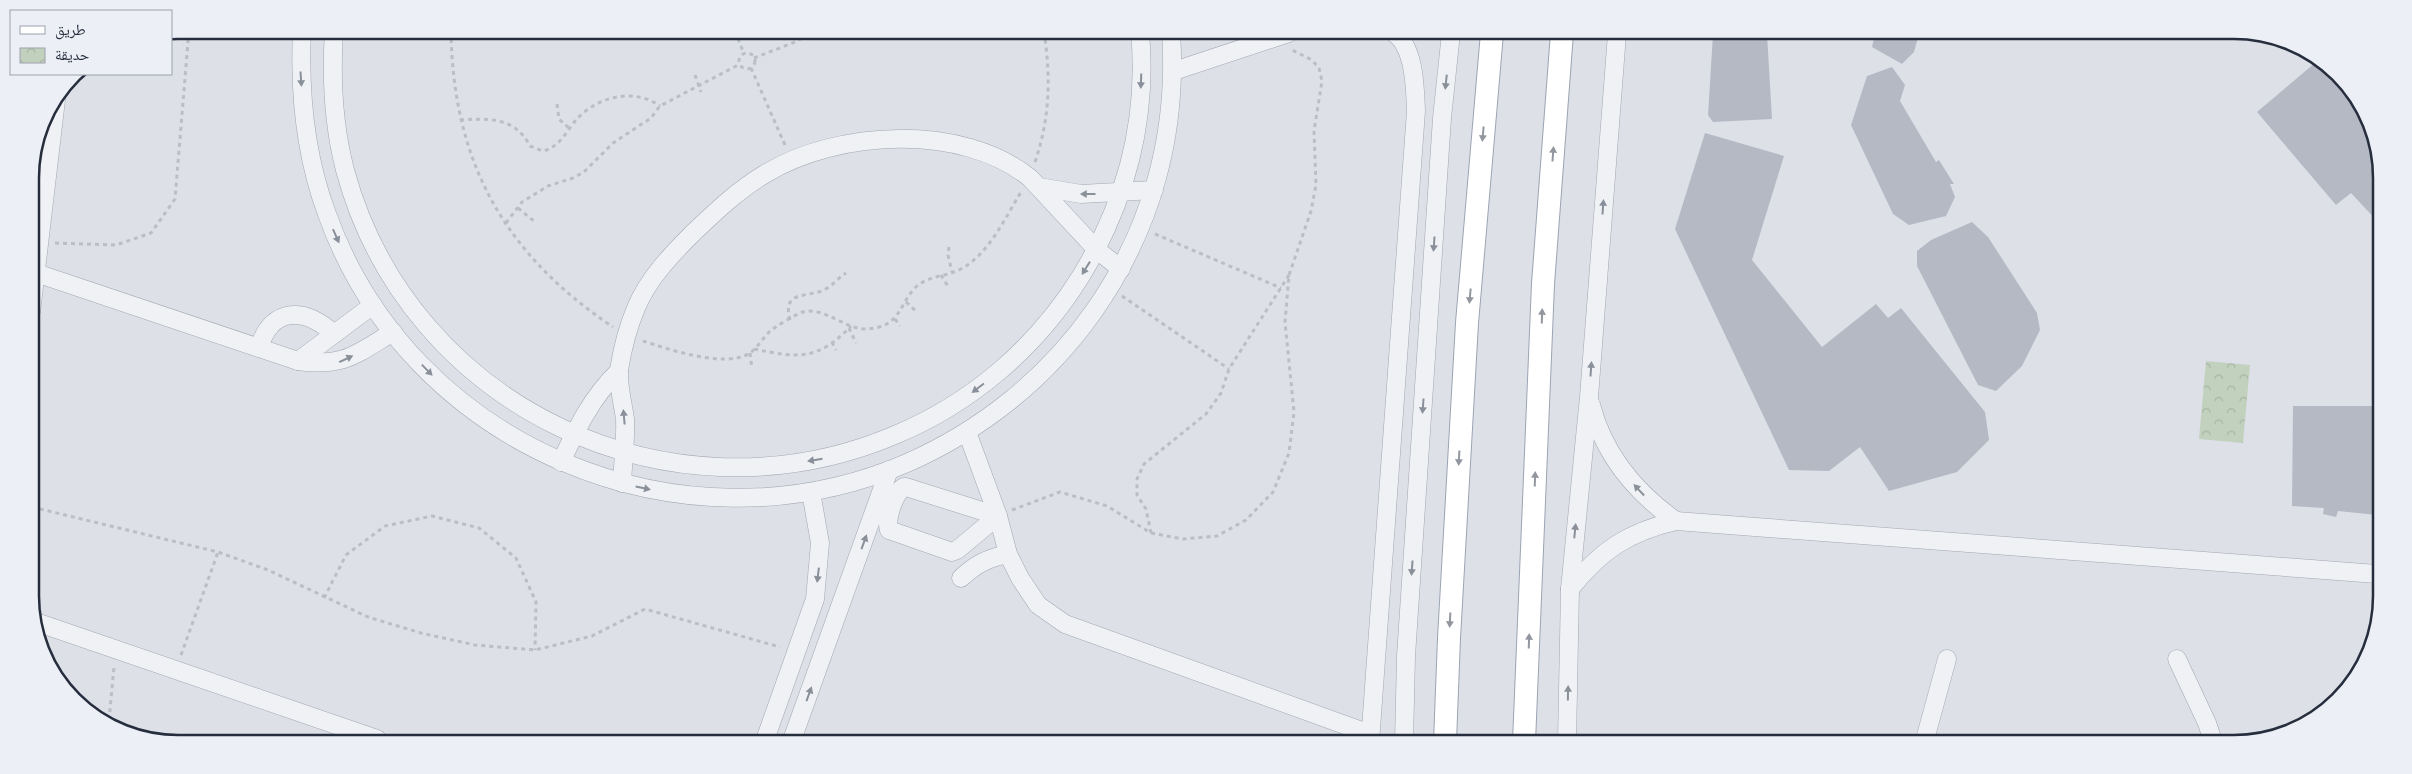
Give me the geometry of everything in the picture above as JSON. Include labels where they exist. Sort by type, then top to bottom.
[{"type":"main road","points":[[1445,735],[1467,323],[1491,39]]},
{"type":"main road","points":[[1524,735],[1543,284],[1562,39]]},
{"type":"street","points":[[302,39],[300,67],[303,118],[312,167],[330,223],[348,262],[373,305],[392,332],[428,372],[469,407],[513,438],[561,462],[622,483],[669,493],[716,498],[764,497],[811,492],[851,483],[889,470],[929,453],[967,432],[1009,403],[1047,369],[1081,330],[1110,288],[1141,228],[1154,190],[1168,131],[1174,71],[1172,39]]},
{"type":"street","points":[[334,39],[332,68],[335,119],[345,170],[362,219],[384,266],[413,309],[453,354],[485,382],[528,412],[574,435],[624,453],[673,464],[724,469],[774,467],[824,459],[872,445],[918,425],[962,400],[1008,364],[1038,334],[1070,294],[1097,250],[1123,192],[1134,144],[1141,97],[1140,39]]},
{"type":"street","points":[[1174,71],[1272,39]]},
{"type":"street","points":[[1370,735],[1416,111],[1415,78],[1410,57],[1400,39]]},
{"type":"street","points":[[1404,735],[1406,656],[1441,138],[1451,39]]},
{"type":"street","points":[[1568,735],[1570,590],[1589,396],[1617,39]]},
{"type":"street","points":[[39,243],[54,114]]},
{"type":"street","points":[[622,483],[625,420],[619,372],[627,336],[636,309],[649,282],[673,253],[734,195],[765,173],[792,160],[836,145],[873,139],[911,139],[949,144],[985,154],[1020,170],[1035,183],[1097,250],[1121,269]]},
{"type":"street","points":[[1035,183],[1081,194],[1154,190]]},
{"type":"street","points":[[39,274],[298,361],[320,364],[339,362],[392,332]]},
{"type":"street","points":[[298,361],[373,305]]},
{"type":"street","points":[[259,348],[268,328],[286,316],[297,314],[308,316],[334,334]]},
{"type":"street","points":[[561,462],[574,435],[605,384],[619,372]]},
{"type":"street","points":[[1589,396],[1598,426],[1614,460],[1642,494],[1676,521]]},
{"type":"street","points":[[967,432],[998,516],[1008,554],[1020,578],[1038,605],[1065,624],[1362,735]]},
{"type":"street","points":[[794,735],[889,470]]},
{"type":"street","points":[[904,487],[998,516],[954,552],[891,531],[888,526],[899,490],[904,487]]},
{"type":"street","points":[[768,735],[815,598],[819,571],[820,543],[811,492]]},
{"type":"street","points":[[1570,590],[1586,569],[1612,547],[1651,527],[1676,521],[2373,574]]},
{"type":"street","points":[[961,578],[975,565],[991,557],[1008,554]]},
{"type":"street","points":[[41,623],[365,735]]},
{"type":"street","points":[[1926,735],[1947,659]]},
{"type":"street","points":[[2177,659],[2211,735]]},
{"type":"path","points":[[39,243],[116,245],[151,233],[175,199],[188,39]]},
{"type":"path","points":[[451,39],[452,72],[460,120],[475,167],[506,223],[526,252],[560,288],[627,336],[688,355],[716,358],[737,358],[750,353],[772,329],[803,312],[819,312],[850,327],[878,328],[895,319],[916,287],[927,279],[961,269],[986,247],[1035,183],[1049,98],[1048,59],[1045,39]]},
{"type":"path","points":[[738,39],[744,54],[754,58],[801,39]]},
{"type":"path","points":[[1151,533],[1146,509],[1138,495],[1137,479],[1144,464],[1206,414],[1221,393],[1229,369],[1289,275],[1312,211],[1316,184],[1314,131],[1322,81],[1319,68],[1302,53],[1262,43]]},
{"type":"path","points":[[744,54],[740,58],[740,64],[744,69],[751,68]]},
{"type":"path","points":[[754,58],[751,68],[792,160]]},
{"type":"path","points":[[506,223],[518,208],[536,192],[584,172],[613,144],[651,118],[660,106],[740,64]]},
{"type":"path","points":[[695,75],[701,92]]},
{"type":"path","points":[[460,120],[498,119],[518,131],[526,138],[530,146],[543,151],[556,145],[581,115],[609,100],[637,95],[650,98],[660,106]]},
{"type":"path","points":[[558,104],[559,119],[570,129]]},
{"type":"path","points":[[518,208],[534,222]]},
{"type":"path","points":[[1141,228],[1281,288]]},
{"type":"path","points":[[948,247],[952,272]]},
{"type":"path","points":[[790,320],[788,306],[792,299],[798,295],[821,291],[846,273]]},
{"type":"path","points":[[941,275],[949,288]]},
{"type":"path","points":[[998,516],[1060,492],[1107,506],[1151,533],[1183,539],[1217,536],[1246,520],[1273,492],[1289,453],[1294,412],[1285,322],[1289,275]]},
{"type":"path","points":[[1110,288],[1229,369]]},
{"type":"path","points":[[906,302],[916,311]]},
{"type":"path","points":[[895,319],[900,326]]},
{"type":"path","points":[[753,349],[793,356],[807,356],[832,342],[850,327]]},
{"type":"path","points":[[850,327],[856,344]]},
{"type":"path","points":[[832,342],[836,350]]},
{"type":"path","points":[[750,353],[752,369]]},
{"type":"path","points":[[39,509],[218,552],[268,570],[324,598],[368,617],[421,633],[475,645],[535,650],[592,636],[645,609],[797,651]]},
{"type":"path","points":[[324,598],[346,555],[385,526],[432,516],[478,528],[516,558],[536,602],[535,650]]},
{"type":"path","points":[[176,670],[218,552]]},
{"type":"path","points":[[109,717],[116,649]]},
{"type":"green space","points":[[2206,361],[2250,365],[2243,443],[2199,439]]},
{"type":"building","points":[[1713,39],[1767,39],[1772,119],[1713,122],[1708,115]]},
{"type":"building","points":[[1874,39],[1918,39],[1914,52],[1902,64],[1872,47]]},
{"type":"building","points":[[2314,64],[2339,86],[2359,116],[2371,151],[2373,217],[2351,193],[2336,205],[2257,112]]},
{"type":"building","points":[[1892,67],[1905,85],[1900,101],[1936,162],[1939,160],[1954,184],[1950,184],[1955,197],[1946,216],[1909,225],[1893,214],[1851,125],[1867,76]]},
{"type":"building","points":[[1705,133],[1784,156],[1752,260],[1822,347],[1876,304],[1888,318],[1901,308],[1985,412],[1989,440],[1957,472],[1889,491],[1860,447],[1829,471],[1789,470],[1675,229]]},
{"type":"building","points":[[1972,222],[1988,237],[2037,313],[2040,330],[2022,366],[1996,391],[1978,385],[1917,266],[1917,251],[1931,240]]},
{"type":"building","points":[[2293,406],[2373,406],[2373,515],[2338,511],[2336,517],[2323,514],[2324,508],[2292,506]]}]
